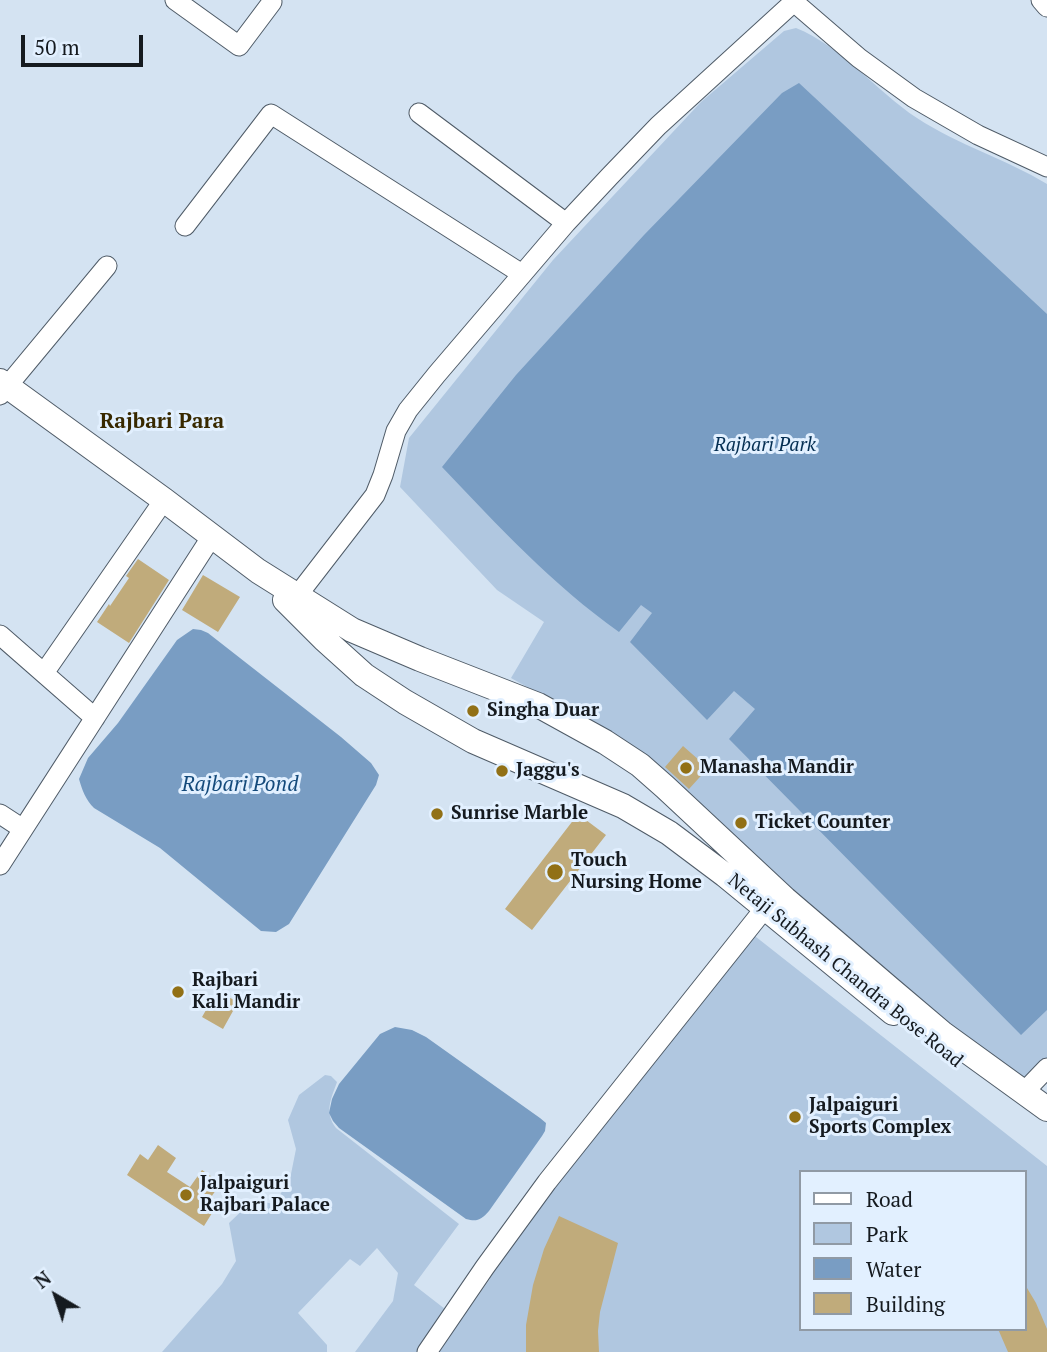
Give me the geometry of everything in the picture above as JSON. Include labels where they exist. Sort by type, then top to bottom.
[{"type":"street","points":[[1041,0],[1047,7]]},
{"type":"street","points":[[177,1],[239,46],[272,2]]},
{"type":"street","points":[[297,596],[374,495],[396,431],[408,410],[437,374],[566,223],[658,126],[795,1],[859,58],[914,98],[1019,155],[1044,160]]},
{"type":"street","points":[[419,113],[566,223]]},
{"type":"street","points":[[185,226],[271,114],[522,274]]},
{"type":"street","points":[[2,387],[107,266]]},
{"type":"street","name":"Netaji Subhash Chandra Bose Road","points":[[2,387],[164,500],[258,571],[352,630],[538,705],[640,765],[717,833],[785,899],[1019,1097],[1047,1126]]},
{"type":"street","points":[[44,673],[164,500]]},
{"type":"street","points":[[0,865],[212,536]]},
{"type":"street","name":"Netaji Subhash Chandra Bose Road","points":[[258,571],[324,639],[364,675],[473,741],[623,806],[668,833],[725,874],[935,1048],[1019,1097],[1047,1109]]},
{"type":"street","points":[[0,635],[95,718]]},
{"type":"street","points":[[0,814],[23,829]]},
{"type":"street","points":[[428,1352],[547,1182],[765,908]]},
{"type":"street","points":[[1019,1097],[1047,1068]]},
{"type":"green space","name":"Rajbari Park","points":[[796,28],[828,46],[902,107],[933,128],[1047,184],[1047,1062],[1029,1077],[1020,1079],[952,1028],[568,710],[511,678],[544,622],[497,590],[400,487],[409,438],[553,260],[701,102],[784,31]]},
{"type":"green space","name":"Jalpaiguri Sports Complex","points":[[751,933],[1047,1166],[1047,1352],[431,1352],[464,1307],[470,1307],[490,1279],[487,1273]]},
{"type":"green space","points":[[325,1075],[331,1076],[337,1082],[329,1111],[336,1128],[459,1224],[414,1285],[445,1309],[417,1352],[355,1352],[393,1301],[398,1273],[377,1248],[360,1266],[350,1259],[298,1313],[327,1345],[327,1352],[162,1352],[222,1284],[236,1261],[229,1223],[253,1200],[274,1204],[290,1179],[296,1149],[288,1120],[299,1095]]},
{"type":"water","name":"Rajbari Park","points":[[799,83],[1047,314],[1047,1010],[1021,1035],[729,739],[755,709],[734,691],[707,720],[630,642],[652,613],[641,605],[619,632],[549,575],[442,467],[516,375],[644,235],[782,93]]},
{"type":"water","name":"Rajbari Pond","points":[[193,629],[208,633],[341,737],[371,763],[379,775],[376,785],[289,924],[276,932],[261,931],[160,848],[94,808],[79,779],[88,758],[118,723],[177,640]]},
{"type":"water","points":[[395,1027],[412,1030],[426,1037],[546,1123],[542,1136],[489,1211],[479,1220],[466,1219],[339,1128],[329,1113],[339,1084],[380,1034]]},
{"type":"building","points":[[138,559],[169,580],[129,643],[97,622],[129,578],[126,576]]},
{"type":"building","points":[[203,575],[240,597],[218,632],[182,610]]},
{"type":"building","name":"Manasha Mandir","points":[[683,746],[708,768],[689,789],[665,767]]},
{"type":"building","name":"Touch Nursing Home","points":[[578,814],[606,835],[532,930],[505,909]]},
{"type":"building","points":[[217,991],[238,1002],[223,1029],[202,1017]]},
{"type":"building","points":[[158,1145],[176,1158],[167,1172],[190,1187],[202,1170],[221,1183],[209,1200],[217,1205],[204,1226],[127,1175],[140,1154],[148,1160]]},
{"type":"building","points":[[559,1216],[618,1243],[600,1312],[599,1352],[526,1352],[526,1325],[533,1285],[544,1249]]},
{"type":"building","points":[[1026,1286],[1047,1329],[1047,1352],[1008,1352],[999,1331],[1026,1331]]},
{"type":"place","name":"Singha Duar","points":[[473,711]]},
{"type":"place","name":"Manasha Mandir","points":[[686,768]]},
{"type":"place","name":"Jaggu's","points":[[502,771]]},
{"type":"place","name":"Sunrise Marble","points":[[437,814]]},
{"type":"place","name":"Ticket Counter","points":[[741,823]]},
{"type":"place","name":"Touch Nursing Home","points":[[555,872]]},
{"type":"place","name":"Rajbari Kali Mandir","points":[[178,992]]},
{"type":"place","name":"Jalpaiguri Sports Complex","points":[[795,1117]]},
{"type":"place","name":"Jalpaiguri Rajbari Palace","points":[[186,1195]]},
{"type":"district","name":"Rajbari Para","points":[[162,422]]}]
